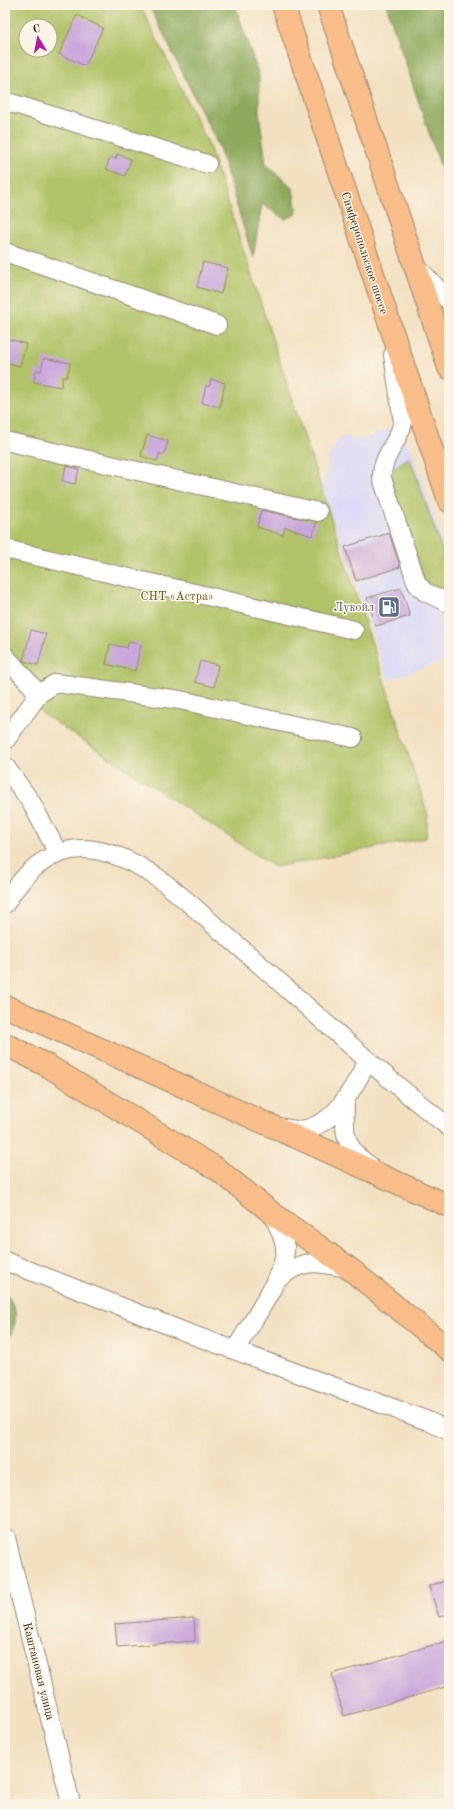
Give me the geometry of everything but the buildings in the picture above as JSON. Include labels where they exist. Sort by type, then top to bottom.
[{"type":"main road","name":"Симферопольское шоссе","points":[[283,5],[449,501]]},
{"type":"main road","points":[[328,5],[449,368]]},
{"type":"main road","points":[[5,1006],[449,1206]]},
{"type":"main road","points":[[5,1044],[48,1066],[216,1169],[350,1269],[449,1350]]},
{"type":"street","points":[[5,101],[207,164]]},
{"type":"street","points":[[5,252],[217,325]]},
{"type":"street","points":[[414,264],[449,301]]},
{"type":"street","points":[[389,324],[403,422],[401,432],[382,465],[382,478],[417,584],[425,592],[449,603]]},
{"type":"street","points":[[5,441],[318,512]]},
{"type":"street","points":[[5,549],[354,630]]},
{"type":"street","points":[[5,656],[40,694]]},
{"type":"street","points":[[5,741],[40,694],[56,683],[172,699],[353,738]]},
{"type":"street","points":[[5,766],[31,802],[58,853]]},
{"type":"street","points":[[5,904],[14,888],[26,874],[40,862],[58,853],[78,849],[100,851],[130,860],[163,882],[252,957],[368,1061],[449,1127]]},
{"type":"street","points":[[274,1127],[298,1130],[315,1126],[332,1115],[345,1100],[368,1061]]},
{"type":"street","points":[[345,1100],[345,1126],[347,1140],[354,1152],[379,1174]]},
{"type":"street","points":[[235,1350],[276,1280],[284,1262],[285,1249],[272,1212]]},
{"type":"street","points":[[5,1261],[235,1350],[428,1421],[449,1431]]},
{"type":"street","points":[[276,1280],[290,1269],[305,1264],[322,1263],[350,1269]]},
{"type":"street","name":"Каштановая улица","points":[[6,1538],[71,1804]]},
{"type":"shaded area","points":[[390,428],[411,449],[449,561],[449,659],[388,680],[322,486],[328,470],[328,457],[341,437],[362,440]]},
{"type":"green space","name":"СНТ «Астра»","points":[[5,5],[140,5],[209,145],[428,815],[426,838],[275,867],[43,714],[5,669]]},
{"type":"green space","points":[[149,5],[235,5],[259,76],[259,112],[266,164],[293,188],[297,214],[285,219],[262,204],[253,258],[219,147]]},
{"type":"green space","points":[[386,5],[449,5],[449,192]]},
{"type":"green space","points":[[410,458],[449,570],[449,594],[425,582],[392,485],[393,471],[397,465]]},
{"type":"green space","points":[[5,1293],[14,1306],[16,1319],[5,1345]]},
{"type":"place","name":"Лукойл","points":[[389,607]]}]
